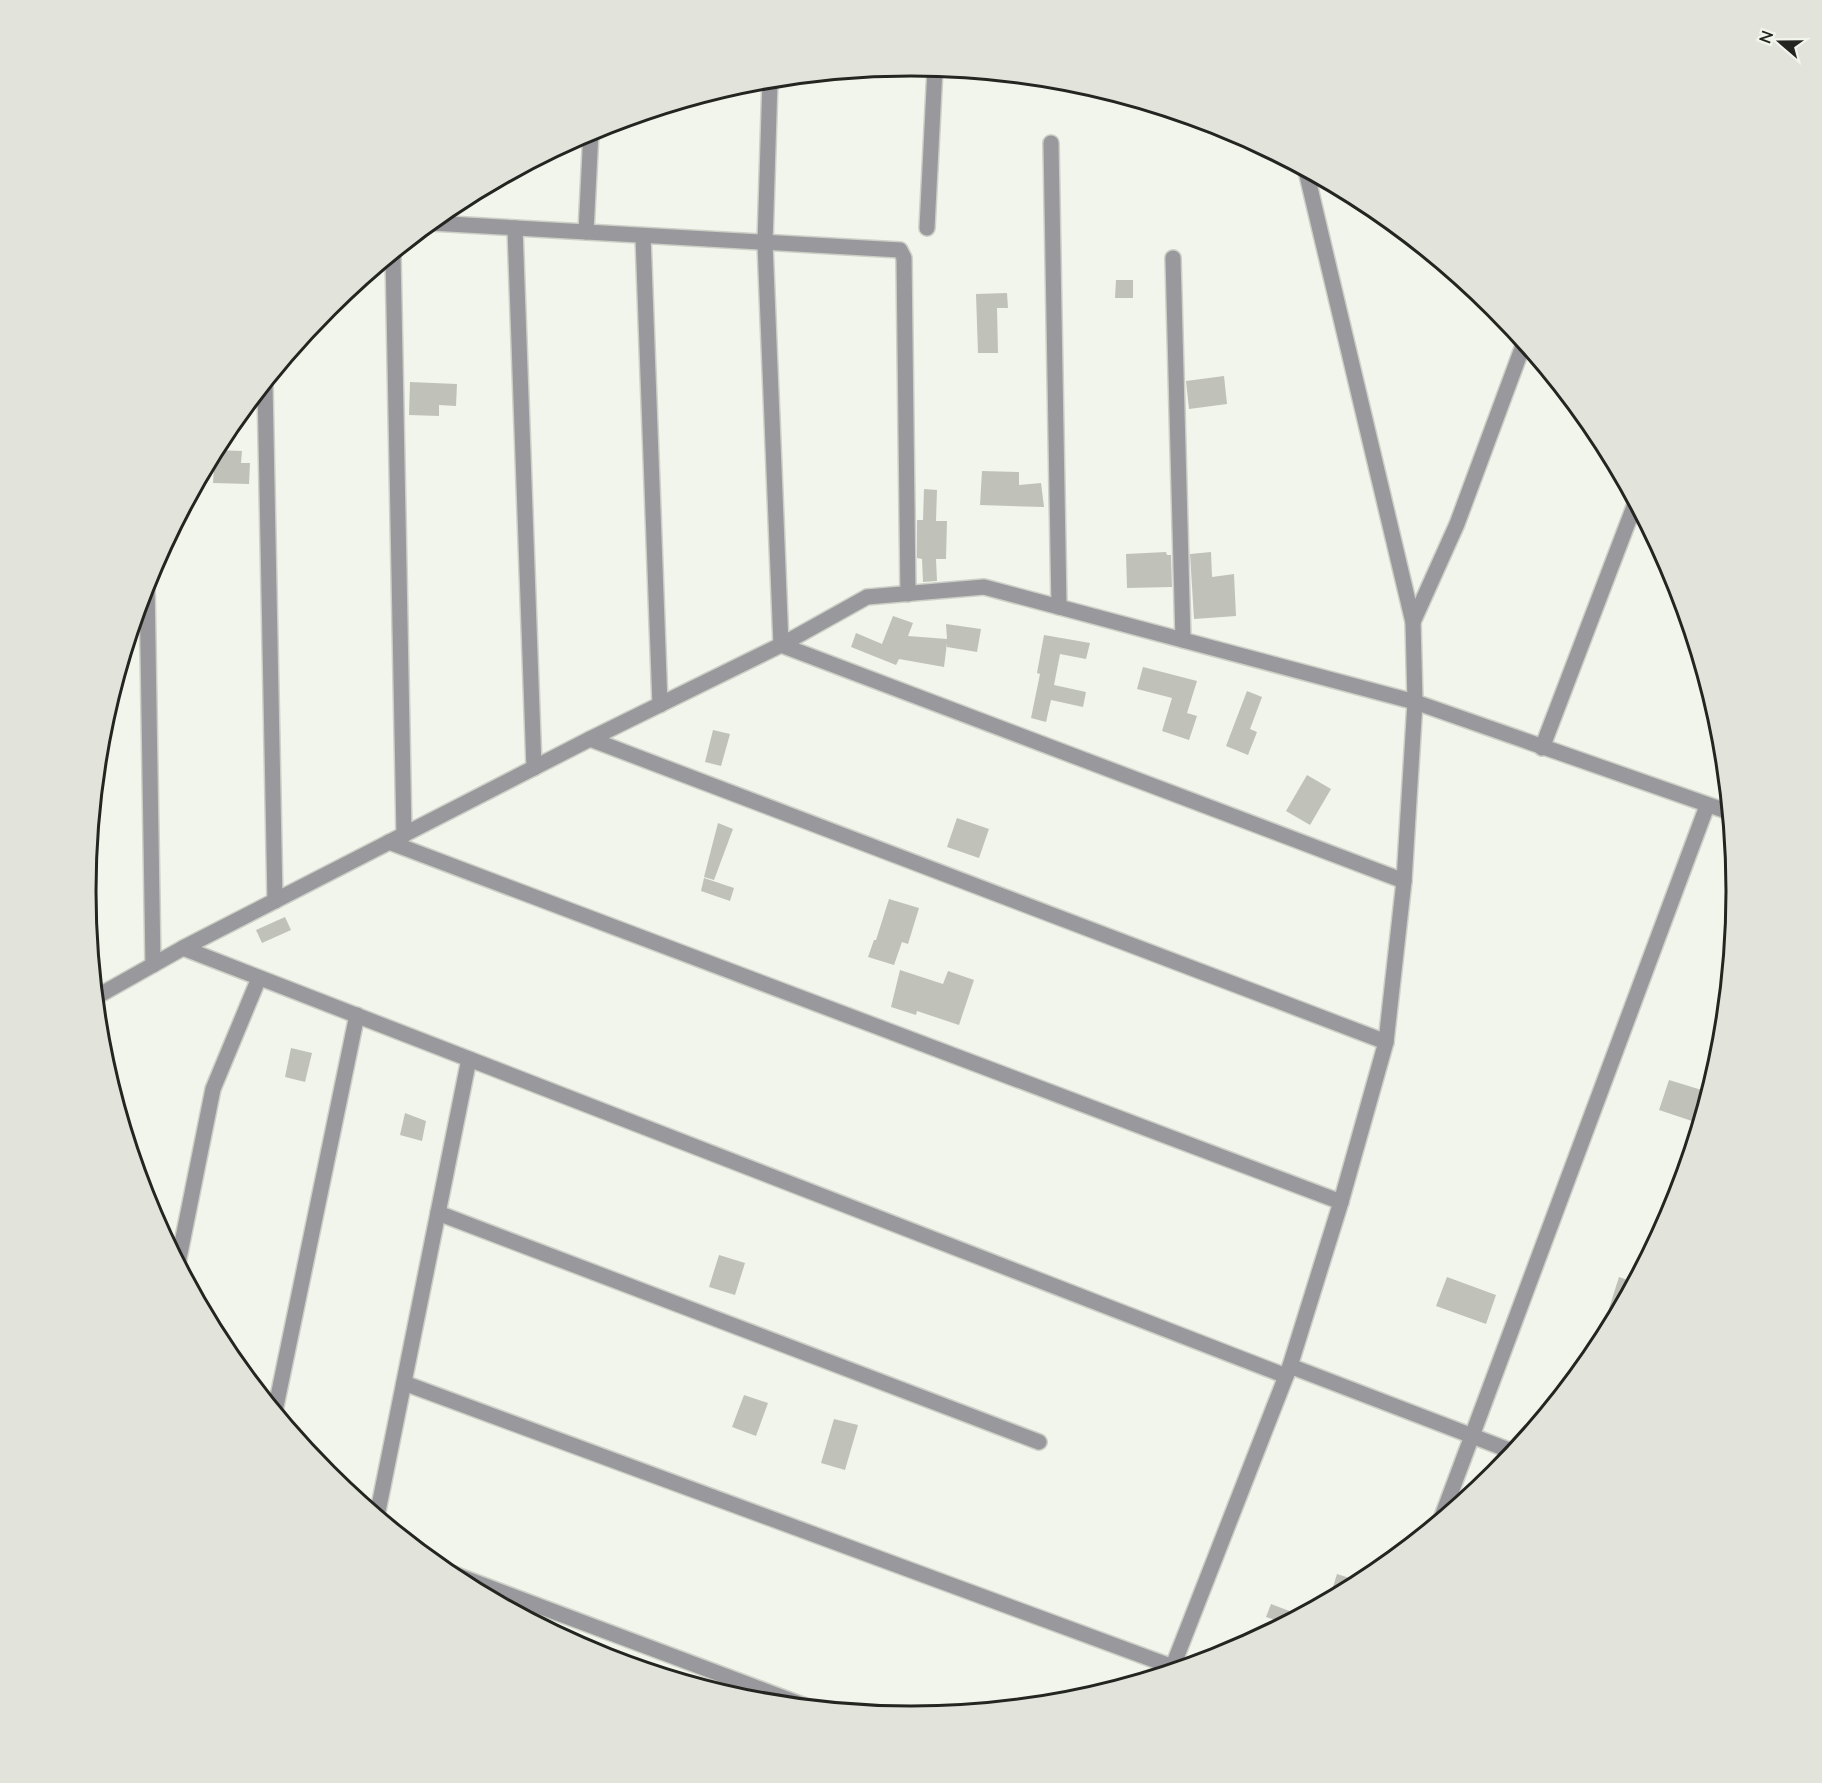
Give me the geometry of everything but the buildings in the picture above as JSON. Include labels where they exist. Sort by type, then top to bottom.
[{"type":"street","points":[[927,228],[935,77]]},
{"type":"street","points":[[770,89],[765,243],[781,645]]},
{"type":"street","points":[[586,232],[590,143]]},
{"type":"street","points":[[1051,143],[1059,607]]},
{"type":"street","points":[[1175,1662],[1288,1371],[1341,1202],[1386,1042],[1404,881],[1415,702],[1413,622],[1308,180]]},
{"type":"street","points":[[444,224],[900,250],[904,258],[908,594]]},
{"type":"street","points":[[514,228],[534,768]]},
{"type":"street","points":[[643,236],[660,705]]},
{"type":"street","points":[[1173,258],[1183,640]]},
{"type":"street","points":[[393,263],[404,835]]},
{"type":"street","points":[[1413,622],[1457,524],[1521,351]]},
{"type":"street","points":[[265,394],[274,901]]},
{"type":"street","points":[[1542,748],[1632,512]]},
{"type":"street","points":[[103,996],[183,948],[590,739],[781,645],[867,597],[984,587],[1415,702],[1721,810]]},
{"type":"street","points":[[147,608],[153,965]]},
{"type":"street","points":[[781,645],[1404,881]]},
{"type":"street","points":[[590,739],[1386,1042]]},
{"type":"street","points":[[1446,1506],[1707,806]]},
{"type":"street","points":[[389,842],[1341,1202]]},
{"type":"street","points":[[183,948],[1288,1371],[1505,1449]]},
{"type":"street","points":[[180,1252],[213,1089],[259,978]]},
{"type":"street","points":[[277,1403],[357,1015]]},
{"type":"street","points":[[379,1508],[469,1059]]},
{"type":"street","points":[[438,1214],[1039,1442]]},
{"type":"street","points":[[404,1383],[1164,1666]]},
{"type":"street","points":[[486,1587],[776,1695]]}]
